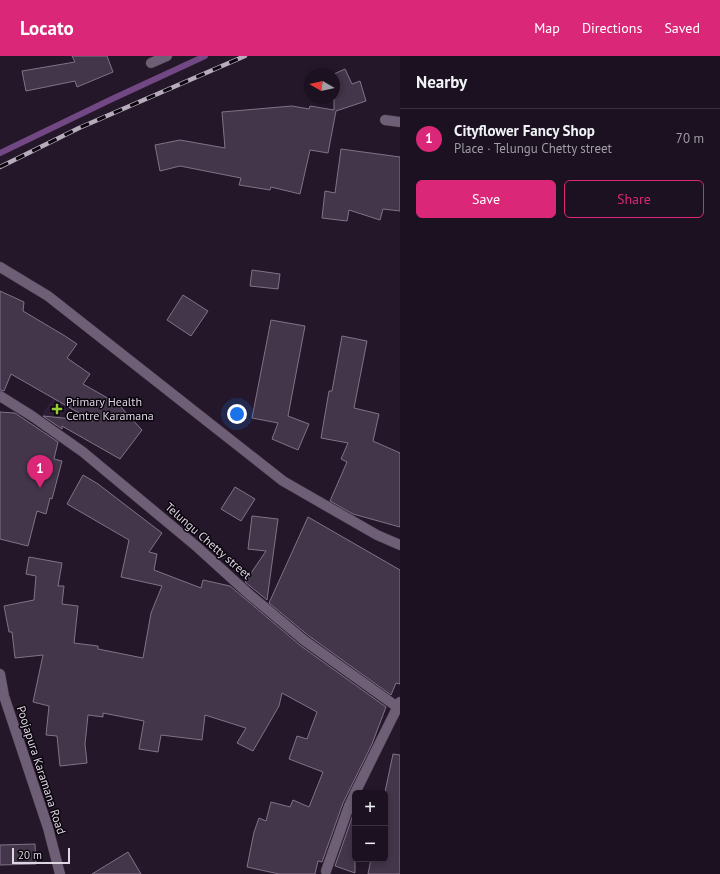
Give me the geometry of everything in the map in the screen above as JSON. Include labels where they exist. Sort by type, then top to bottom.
[{"type":"street","points":[[151,63],[166,56]]},
{"type":"street","points":[[385,120],[400,122]]},
{"type":"street","points":[[0,267],[48,296],[283,481],[377,535],[400,544]]},
{"type":"street","name":"Telungu Chetty street","points":[[0,396],[32,416],[83,452],[196,546],[250,595],[305,641],[399,706]]},
{"type":"street","name":"Poojapura Karamana Road","points":[[0,674],[2,696],[48,828],[60,874]]},
{"type":"street","points":[[357,790],[399,706]]},
{"type":"street","points":[[326,871],[352,800]]},
{"type":"shaded area","name":"Primary Health Centre Karamana","points":[[56,394],[72,404],[55,426],[42,414]]},
{"type":"building","points":[[72,56],[107,56],[113,72],[77,87],[75,81],[26,91],[22,71],[75,62]]},
{"type":"building","points":[[345,69],[352,84],[360,81],[366,101],[336,111],[328,153],[310,150],[300,194],[271,187],[270,190],[239,185],[241,178],[180,166],[160,171],[155,145],[180,140],[225,148],[222,112],[292,106],[309,109],[310,106],[334,110],[334,104],[340,104],[340,71]]},
{"type":"building","points":[[341,149],[400,157],[400,211],[383,209],[380,220],[349,210],[347,221],[322,218],[325,191],[335,193]]},
{"type":"building","points":[[252,270],[280,274],[278,289],[250,286]]},
{"type":"building","points":[[0,291],[24,302],[23,311],[77,344],[67,358],[90,374],[83,384],[118,404],[142,430],[120,459],[62,426],[62,429],[43,416],[93,421],[11,374],[4,391],[0,390]]},
{"type":"building","points":[[183,295],[208,311],[191,336],[167,320]]},
{"type":"building","points":[[271,320],[305,326],[288,416],[309,424],[298,450],[272,439],[278,423],[252,418]]},
{"type":"building","points":[[342,336],[367,341],[354,408],[379,414],[373,441],[400,453],[400,527],[353,514],[330,501],[347,462],[341,459],[348,443],[321,438],[329,391],[332,391]]},
{"type":"building","points":[[0,412],[15,413],[58,442],[54,459],[62,461],[52,499],[50,498],[46,514],[37,511],[28,546],[0,539]]},
{"type":"building","points":[[83,475],[98,484],[162,533],[149,552],[157,554],[154,570],[201,588],[203,580],[230,586],[301,646],[386,707],[372,744],[343,803],[322,862],[318,861],[315,874],[279,874],[247,867],[254,832],[259,818],[266,821],[271,802],[290,807],[293,800],[309,807],[323,772],[289,759],[297,736],[307,739],[317,712],[282,693],[279,706],[253,751],[237,743],[246,728],[205,715],[202,740],[161,735],[158,752],[139,749],[144,721],[103,713],[103,717],[88,715],[85,744],[87,763],[60,766],[57,736],[46,735],[49,706],[33,702],[43,655],[15,658],[12,632],[9,632],[4,606],[34,600],[36,576],[26,574],[29,557],[62,563],[58,586],[64,586],[62,604],[78,606],[74,643],[98,646],[98,649],[143,658],[151,613],[162,586],[121,577],[129,540],[67,504]]},
{"type":"building","points":[[235,487],[255,499],[241,521],[221,509]]},
{"type":"building","points":[[252,516],[278,519],[267,600],[245,582],[266,551],[248,549]]},
{"type":"building","points":[[308,517],[400,570],[400,684],[396,683],[391,695],[309,636],[269,603]]},
{"type":"building","points":[[393,754],[400,755],[400,874],[368,874],[370,862],[388,862],[388,790],[385,790]]},
{"type":"building","points":[[352,818],[352,862],[355,862],[355,873],[335,866]]},
{"type":"building","points":[[35,844],[36,864],[0,865],[0,845]]},
{"type":"building","points":[[128,852],[141,874],[92,874]]},
{"type":"waterway","points":[[0,153],[205,56]]},
{"type":"railway","points":[[0,167],[79,128],[245,56]]},
{"type":"place","name":"Primary Health Centre Karamana","points":[[57,409]]},
{"type":"place","name":"Cityflower Fancy Shop","points":[[40,488]]}]
